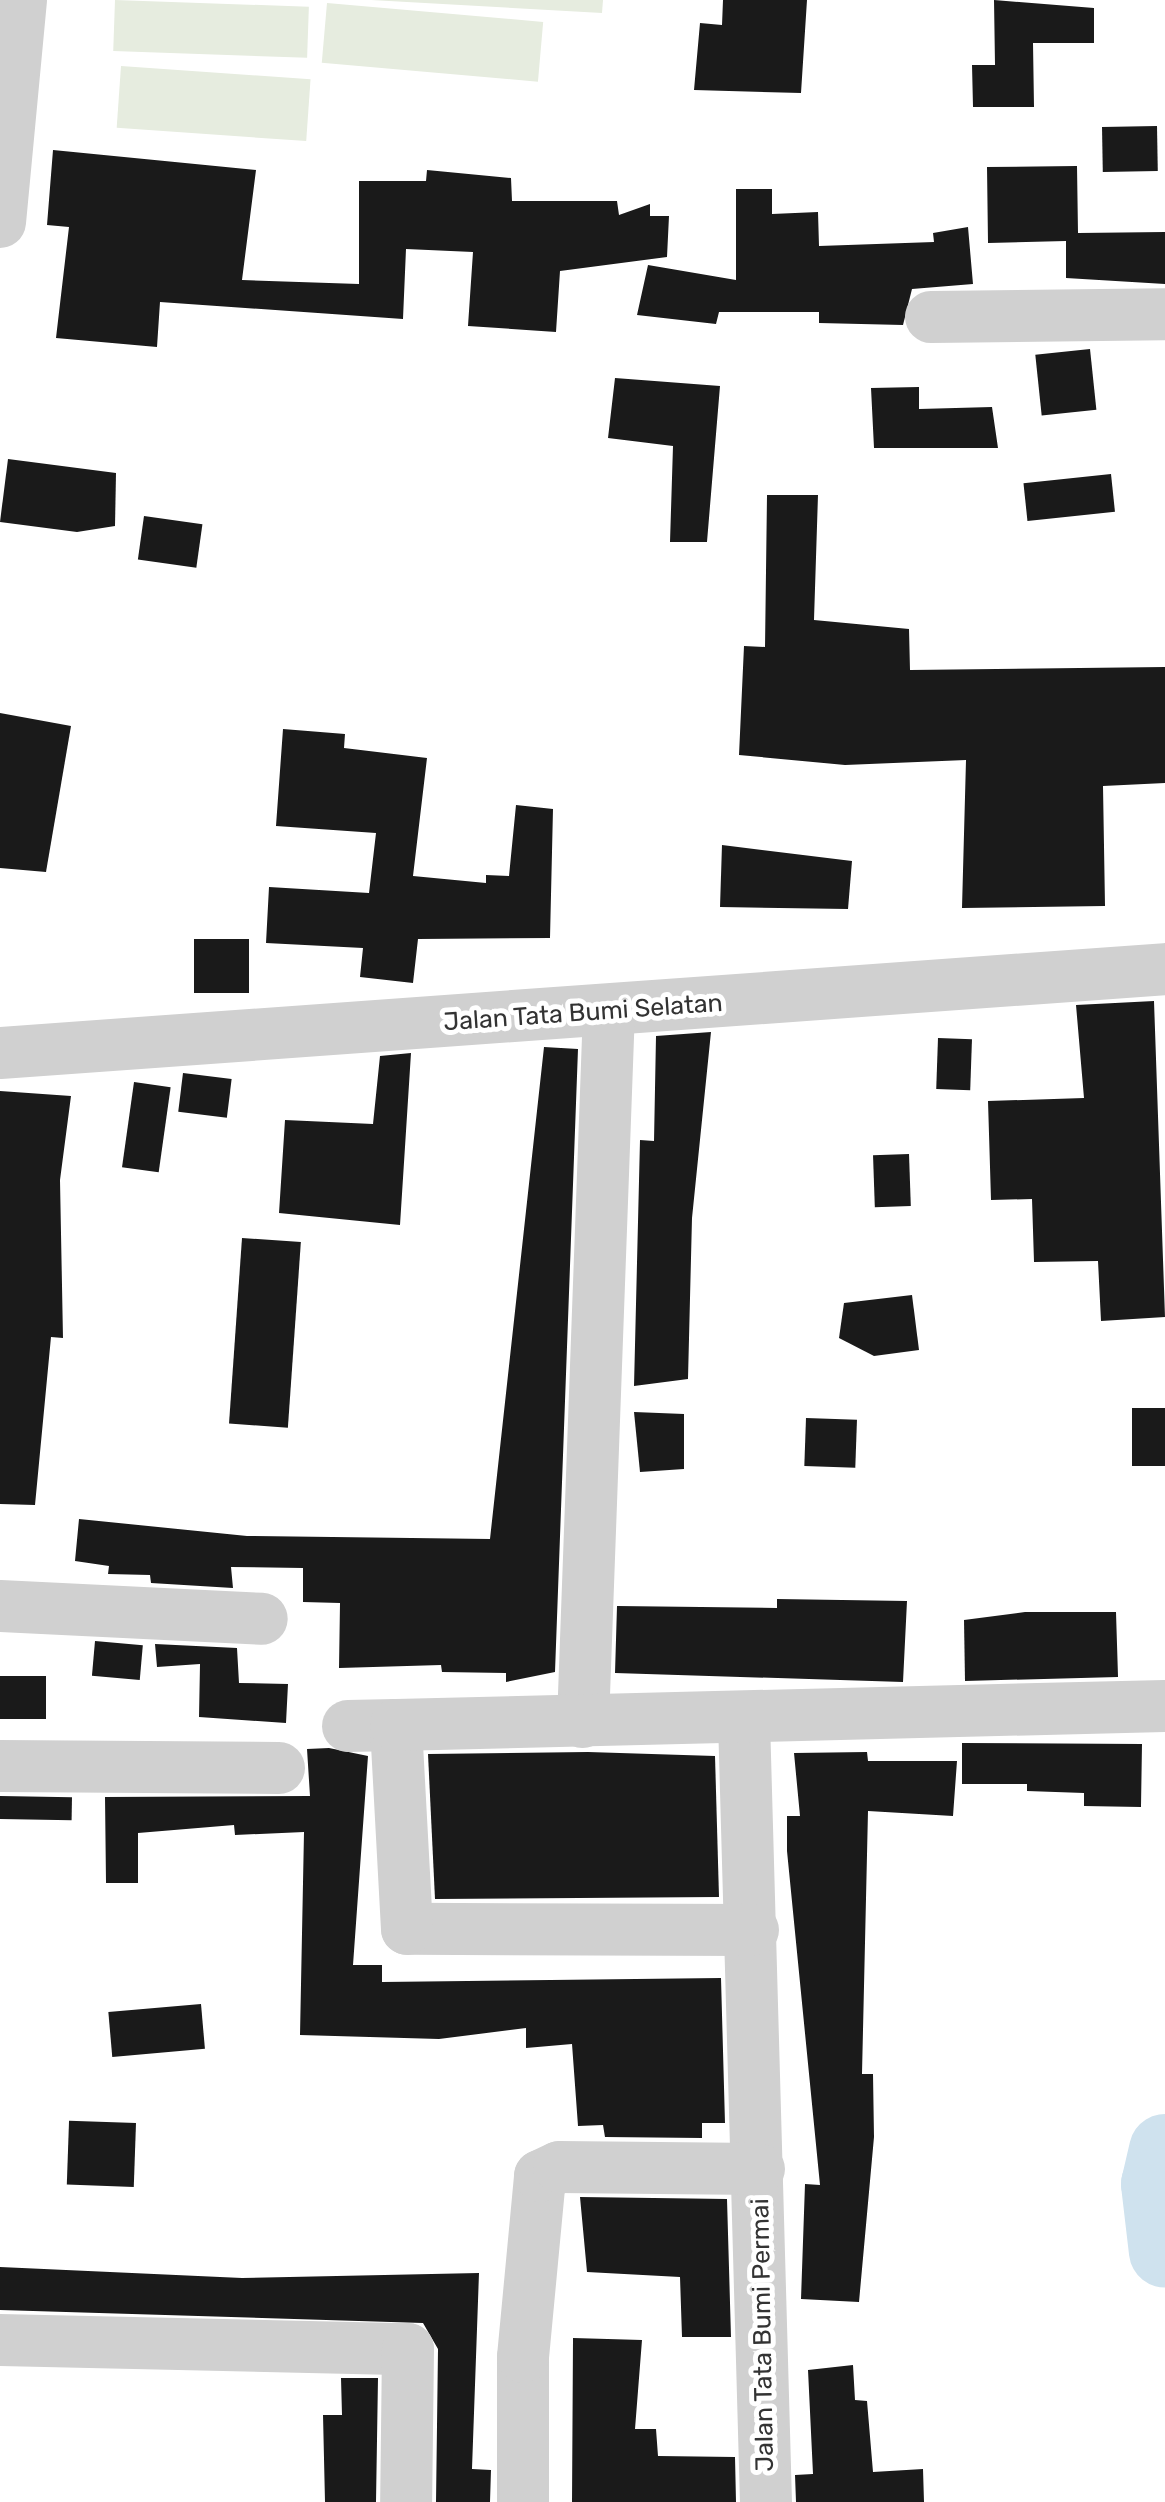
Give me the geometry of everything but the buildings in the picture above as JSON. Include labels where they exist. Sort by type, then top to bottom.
[{"type":"street","points":[[0,222],[21,0]]},
{"type":"street","points":[[931,317],[1165,314]]},
{"type":"street","name":"Jalan Tata Bumi Selatan","points":[[0,1053],[1165,969]]},
{"type":"street","points":[[584,1722],[609,1011]]},
{"type":"street","points":[[0,1606],[262,1619]]},
{"type":"street","points":[[753,1930],[408,1930],[372,1725],[744,1720],[1165,1706]]},
{"type":"street","name":"Jalan Tata Bumi Permai","points":[[744,1720],[753,1930],[766,2502]]},
{"type":"street","points":[[0,1766],[279,1768]]},
{"type":"street","points":[[523,2502],[523,2358],[540,2176],[594,2166],[759,2169]]},
{"type":"street","points":[[0,2340],[408,2349],[406,2502]]},
{"type":"shaded area","points":[[115,0],[309,7],[307,58],[113,51]]},
{"type":"shaded area","points":[[371,0],[603,0],[602,13]]},
{"type":"shaded area","points":[[327,3],[543,22],[538,82],[322,63]]},
{"type":"shaded area","points":[[121,66],[311,79],[306,141],[117,128]]},
{"type":"waterway","points":[[1165,2150],[1157,2184],[1165,2252]]}]
